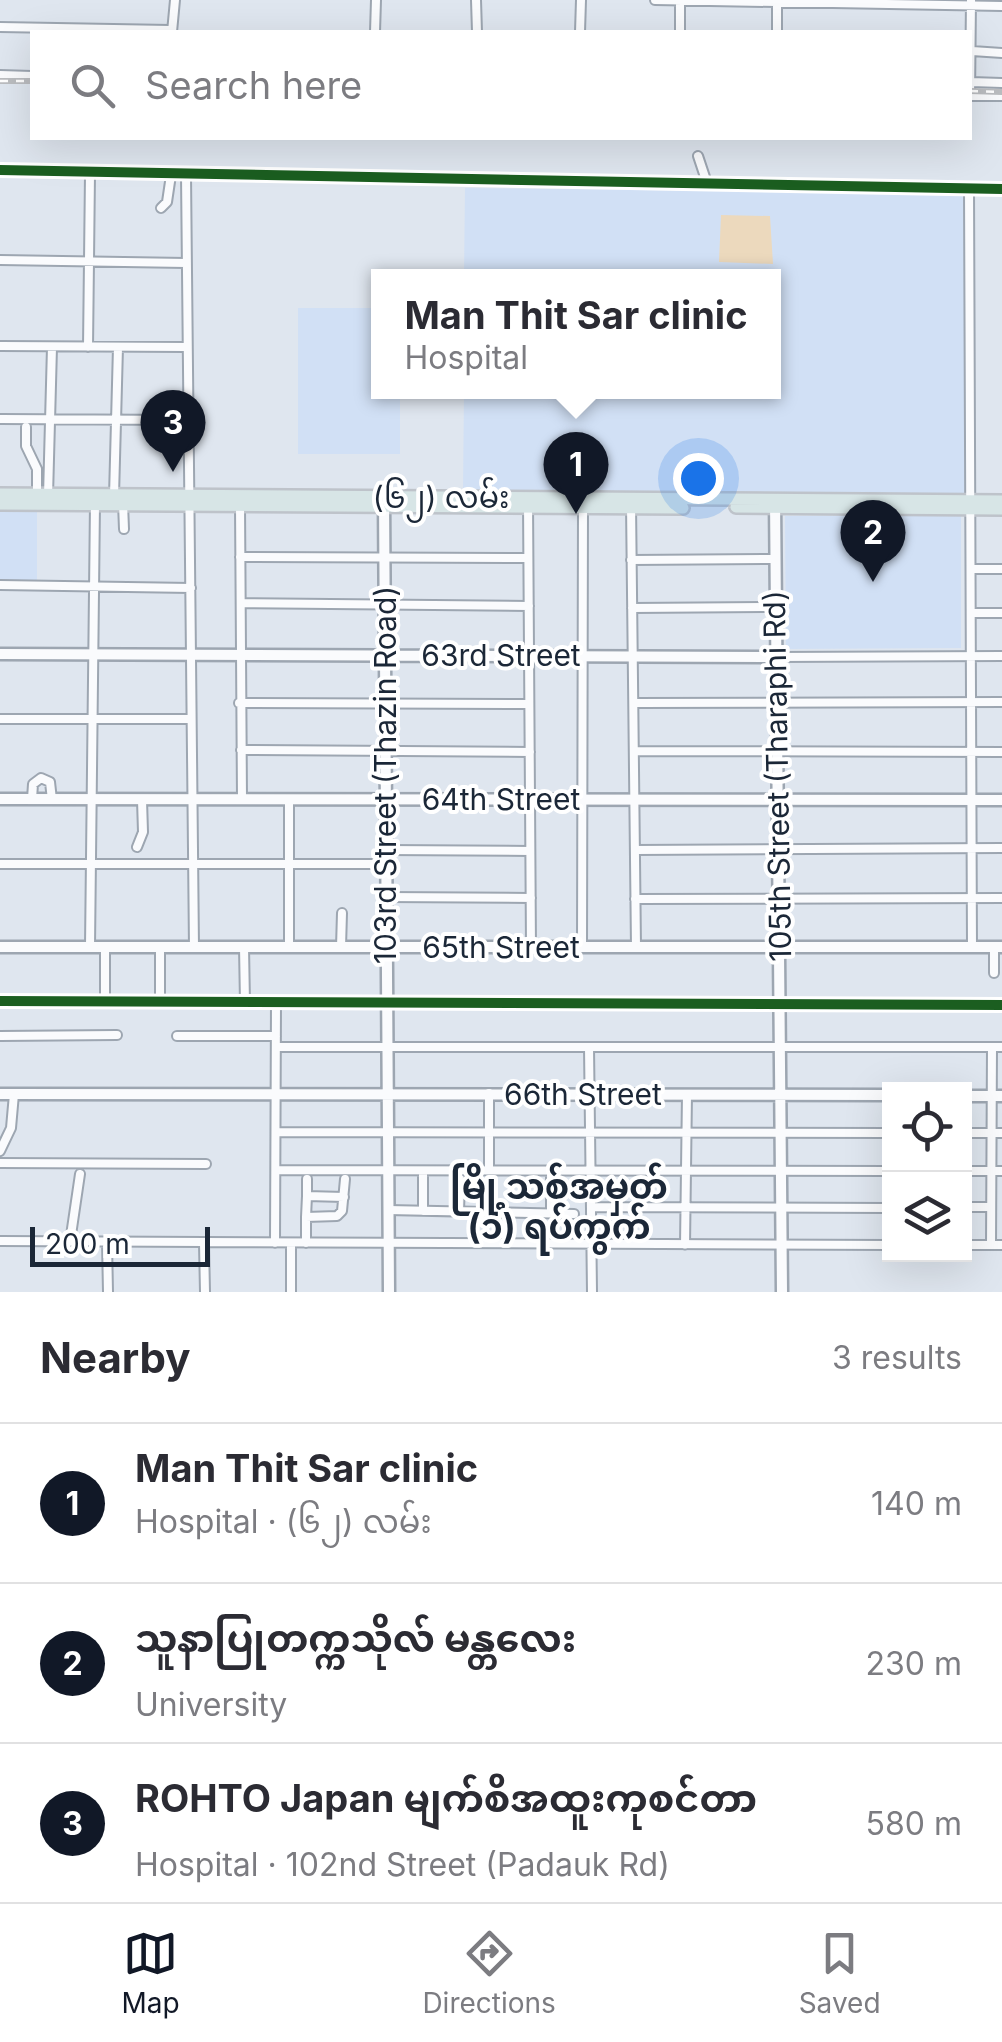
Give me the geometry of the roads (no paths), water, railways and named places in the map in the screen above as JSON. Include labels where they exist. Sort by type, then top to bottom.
[{"type":"main road","name":"(၆၂) လမ်း","points":[[0,494],[96,500],[775,503],[972,505],[1002,509]]},
{"type":"main road","name":"(၆၂) လမ်း","points":[[0,504],[45,498]]},
{"type":"main road","name":"(၆၂) လမ်း","points":[[972,505],[1002,501]]},
{"type":"street","points":[[171,30],[175,0]]},
{"type":"street","points":[[375,30],[376,0]]},
{"type":"street","points":[[476,0],[477,30]]},
{"type":"street","points":[[580,30],[581,0]]},
{"type":"street","points":[[656,0],[1002,6]]},
{"type":"street","points":[[680,0],[680,30]]},
{"type":"street","points":[[777,2],[777,30]]},
{"type":"street","points":[[971,3],[972,30]]},
{"type":"street","points":[[0,28],[100,30]]},
{"type":"street","points":[[972,51],[1002,53]]},
{"type":"street","points":[[0,75],[30,76]]},
{"type":"street","points":[[972,84],[1002,82]]},
{"type":"street","points":[[972,96],[1002,96]]},
{"type":"street","points":[[698,156],[707,183]]},
{"type":"street","points":[[0,170],[1002,189]]},
{"type":"street","points":[[88,346],[90,174]]},
{"type":"street","points":[[161,208],[168,202],[172,175]]},
{"type":"street","points":[[186,175],[194,947]]},
{"type":"street","points":[[969,188],[974,569],[972,947]]},
{"type":"street","points":[[0,260],[186,262]]},
{"type":"street","points":[[0,346],[187,347]]},
{"type":"street","points":[[45,498],[52,347]]},
{"type":"street","points":[[118,347],[118,500],[124,529]]},
{"type":"street","points":[[0,419],[188,420]]},
{"type":"street","points":[[26,427],[26,446],[45,498]]},
{"type":"street","points":[[90,947],[96,500]]},
{"type":"street","points":[[240,501],[242,799]]},
{"type":"street","name":"103rd Street (Thazin Road)","points":[[384,502],[389,1292]]},
{"type":"street","points":[[528,503],[531,946]]},
{"type":"street","points":[[582,946],[583,503]]},
{"type":"street","points":[[631,503],[636,947]]},
{"type":"street","name":"105th Street (Tharaphi Rd)","points":[[775,503],[782,1292]]},
{"type":"street","points":[[240,557],[528,558]]},
{"type":"street","points":[[632,560],[775,559]]},
{"type":"street","points":[[974,569],[1002,569]]},
{"type":"street","points":[[0,585],[191,588]]},
{"type":"street","points":[[240,602],[529,606]]},
{"type":"street","points":[[632,608],[775,606]]},
{"type":"street","points":[[973,614],[1002,613]]},
{"type":"street","name":"63rd Street","points":[[0,654],[1002,656]]},
{"type":"street","points":[[634,703],[1002,702]]},
{"type":"street","points":[[240,703],[529,704]]},
{"type":"street","points":[[0,719],[192,719]]},
{"type":"street","points":[[241,750],[530,752]]},
{"type":"street","points":[[635,751],[1002,752]]},
{"type":"street","points":[[32,799],[33,784],[41,778],[50,782],[52,800]]},
{"type":"street","name":"64th Street","points":[[0,799],[1002,800]]},
{"type":"street","points":[[288,799],[289,947]]},
{"type":"street","points":[[136,848],[143,832],[142,800]]},
{"type":"street","points":[[635,850],[1002,848]]},
{"type":"street","points":[[385,850],[530,851]]},
{"type":"street","points":[[0,864],[385,864]]},
{"type":"street","points":[[385,897],[531,898]]},
{"type":"street","points":[[635,899],[1002,898]]},
{"type":"street","points":[[341,947],[342,913]]},
{"type":"street","name":"65th Street","points":[[0,947],[998,947]]},
{"type":"street","points":[[105,947],[106,1002]]},
{"type":"street","points":[[160,947],[160,1002]]},
{"type":"street","points":[[244,947],[245,1003]]},
{"type":"street","points":[[994,974],[998,947]]},
{"type":"street","points":[[0,1002],[1002,1005]]},
{"type":"street","points":[[275,1243],[276,1003]]},
{"type":"street","points":[[0,1036],[117,1035]]},
{"type":"street","points":[[177,1036],[276,1036]]},
{"type":"street","points":[[276,1046],[997,1047],[990,1245]]},
{"type":"street","points":[[589,1047],[592,1292]]},
{"type":"street","points":[[489,1093],[489,1170]]},
{"type":"street","name":"66th Street","points":[[0,1094],[882,1095]]},
{"type":"street","points":[[0,1151],[12,1128],[14,1094]]},
{"type":"street","points":[[684,1245],[687,1094]]},
{"type":"street","points":[[276,1132],[882,1133]]},
{"type":"street","points":[[972,1133],[1002,1133]]},
{"type":"street","points":[[0,1162],[206,1164]]},
{"type":"street","points":[[277,1170],[882,1172]]},
{"type":"street","points":[[551,1170],[551,1214]]},
{"type":"street","points":[[972,1171],[1002,1170]]},
{"type":"street","points":[[423,1171],[423,1211]]},
{"type":"street","points":[[70,1242],[80,1174]]},
{"type":"street","points":[[306,1243],[307,1179]]},
{"type":"street","points":[[306,1217],[337,1216],[344,1197],[344,1179]]},
{"type":"street","points":[[459,1212],[460,1179]]},
{"type":"street","points":[[307,1196],[344,1197]]},
{"type":"street","points":[[972,1206],[1002,1204]]},
{"type":"street","points":[[591,1207],[882,1208]]},
{"type":"street","points":[[388,1210],[574,1214]]},
{"type":"street","points":[[0,1241],[882,1245]]},
{"type":"street","points":[[107,1242],[108,1292]]},
{"type":"street","points":[[291,1243],[291,1292]]},
{"type":"street","points":[[204,1244],[205,1292]]},
{"type":"street","points":[[972,1245],[1002,1245]]},
{"type":"railway","points":[[0,81],[30,81]]},
{"type":"railway","points":[[972,91],[1002,92]]},
{"type":"place","name":"ROHTO Japan မျက်စိအထူးကုစင်တာ","points":[[173,472]]},
{"type":"place","name":"Man Thit Sar clinic","points":[[576,514]]},
{"type":"place","name":"သူနာပြုတက္ကသိုလ် မန္တလေး","points":[[873,582]]},
{"type":"district","name":"မြို့သစ်အမှတ် (၁) ရပ်ကွက်","points":[[559,1206]]}]
